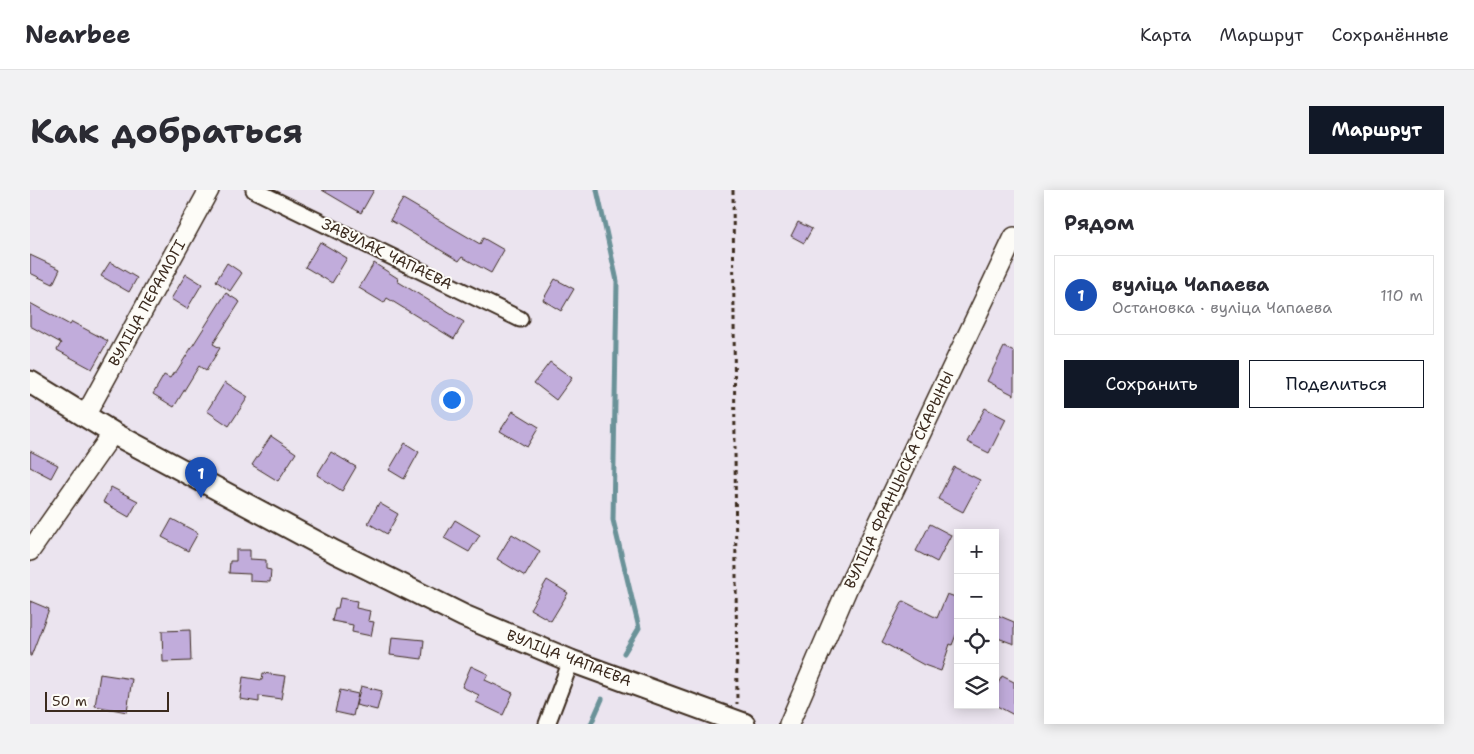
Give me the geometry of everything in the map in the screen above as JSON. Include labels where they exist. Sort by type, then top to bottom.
[{"type":"main road","name":"ВУЛІЦА ЧАПАЕВА","points":[[30,382],[113,433],[335,552],[464,616],[571,661],[741,723]]},
{"type":"street","name":"ВУЛІЦА ПЕРАМОГІ","points":[[85,416],[208,190]]},
{"type":"street","name":"ЗАВУЛАК ЧАПАЕВА","points":[[254,190],[520,319]]},
{"type":"street","name":"ВУЛІЦА ФРАНЦЫСКА СКАРЫНЫ","points":[[788,724],[848,587],[1014,237]]},
{"type":"street","points":[[30,551],[113,433]]},
{"type":"street","points":[[547,724],[571,661]]},
{"type":"path","points":[[733,190],[741,723]]},
{"type":"building","points":[[322,190],[374,190],[361,213]]},
{"type":"building","points":[[403,199],[480,244],[483,238],[504,250],[491,273],[462,257],[459,261],[390,220]]},
{"type":"building","points":[[798,222],[812,229],[804,243],[791,236]]},
{"type":"building","points":[[320,242],[347,258],[332,283],[305,267]]},
{"type":"building","points":[[30,255],[60,269],[53,284],[30,273]]},
{"type":"building","points":[[110,262],[137,278],[129,292],[101,276]]},
{"type":"building","points":[[227,263],[242,273],[230,291],[216,281]]},
{"type":"building","points":[[374,263],[399,279],[397,281],[464,322],[454,339],[387,298],[384,303],[359,288]]},
{"type":"building","points":[[186,274],[202,284],[187,309],[171,299]]},
{"type":"building","points":[[555,279],[574,289],[561,311],[543,300]]},
{"type":"building","points":[[226,293],[240,302],[213,344],[220,348],[206,371],[199,366],[174,407],[153,394],[164,375],[170,378],[176,372]]},
{"type":"building","points":[[30,303],[70,325],[72,322],[108,341],[92,369],[57,350],[61,343],[30,326]]},
{"type":"building","points":[[1004,347],[1014,352],[1014,395],[987,381]]},
{"type":"building","points":[[550,362],[572,378],[556,400],[534,383]]},
{"type":"building","points":[[225,382],[248,397],[229,426],[207,411]]},
{"type":"building","points":[[985,408],[1006,419],[989,453],[967,442]]},
{"type":"building","points":[[513,411],[539,427],[527,447],[500,431]]},
{"type":"building","points":[[271,436],[296,453],[278,481],[252,465]]},
{"type":"building","points":[[405,443],[419,452],[404,479],[389,470]]},
{"type":"building","points":[[30,451],[58,465],[51,478],[30,467]]},
{"type":"building","points":[[331,452],[356,467],[342,491],[317,475]]},
{"type":"building","points":[[954,467],[980,480],[963,512],[938,499]]},
{"type":"building","points":[[111,487],[138,501],[129,517],[103,502]]},
{"type":"building","points":[[379,503],[398,514],[387,534],[368,523]]},
{"type":"building","points":[[172,519],[198,533],[188,551],[162,537]]},
{"type":"building","points":[[455,520],[480,535],[469,552],[444,538]]},
{"type":"building","points":[[930,524],[951,535],[937,562],[916,551]]},
{"type":"building","points":[[512,534],[540,551],[525,576],[497,559]]},
{"type":"building","points":[[236,550],[250,550],[250,559],[266,560],[266,569],[271,570],[270,582],[250,581],[250,574],[229,573],[230,561],[236,561]]},
{"type":"building","points":[[547,580],[568,593],[551,621],[530,609]]},
{"type":"building","points":[[947,594],[954,597],[954,640],[952,645],[950,644],[941,671],[924,665],[882,642],[903,601],[937,618]]},
{"type":"building","points":[[340,598],[357,601],[356,608],[370,611],[368,621],[374,622],[371,636],[352,632],[353,625],[332,621]]},
{"type":"building","points":[[30,601],[49,609],[31,656],[30,656]]},
{"type":"building","points":[[999,616],[1014,622],[1014,644],[999,638]]},
{"type":"building","points":[[190,630],[191,661],[163,662],[162,631]]},
{"type":"building","points":[[392,637],[424,640],[422,659],[390,655]]},
{"type":"building","points":[[471,666],[488,674],[485,680],[513,693],[503,715],[476,702],[479,695],[462,687]]},
{"type":"building","points":[[263,673],[285,676],[281,699],[259,696],[259,702],[240,699],[243,677],[262,680]]},
{"type":"building","points":[[100,674],[132,679],[127,712],[95,706]]},
{"type":"building","points":[[1002,676],[1014,682],[1014,715],[999,707],[999,682]]},
{"type":"building","points":[[361,686],[382,691],[377,710],[356,705]]},
{"type":"building","points":[[340,690],[358,694],[353,716],[335,712]]},
{"type":"waterway","points":[[597,190],[617,281],[613,520],[639,628],[624,653]]},
{"type":"waterway","points":[[591,724],[602,699]]},
{"type":"place","name":"вуліца Чапаева","points":[[201,498]]}]
